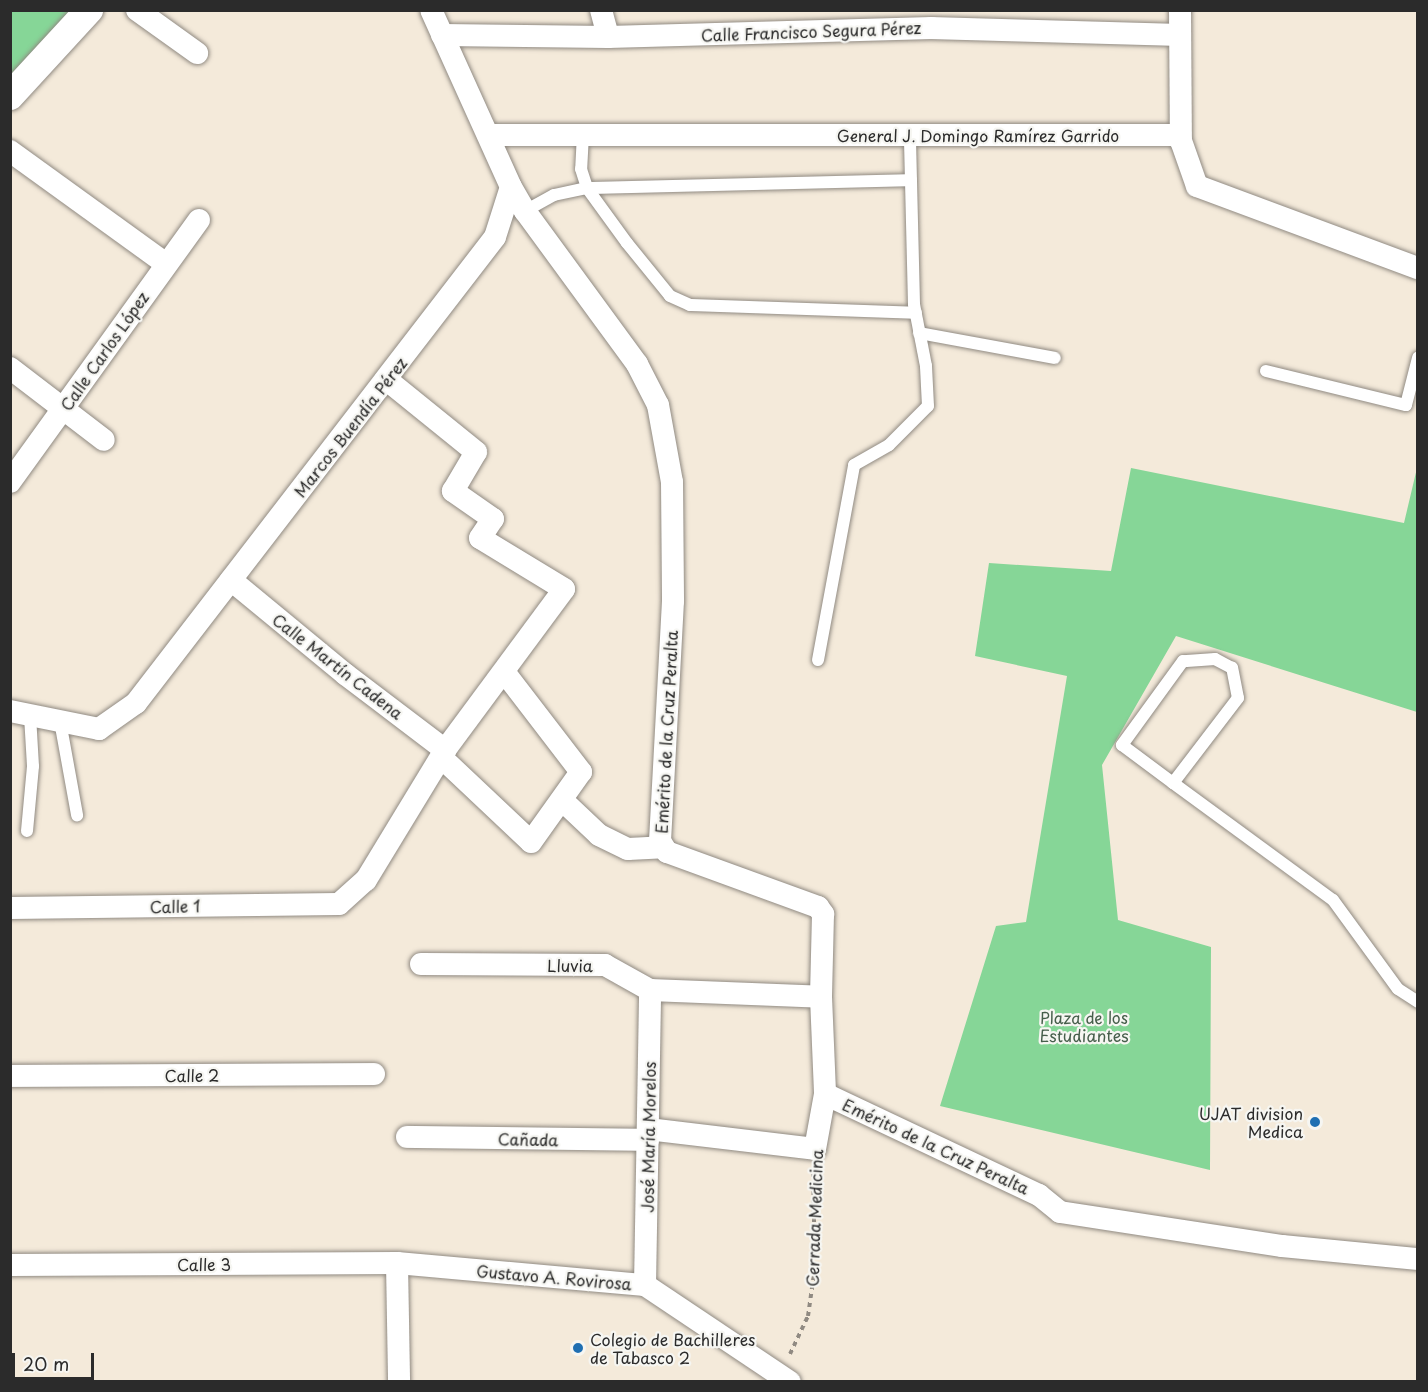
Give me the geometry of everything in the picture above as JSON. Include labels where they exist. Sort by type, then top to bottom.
[{"type":"street","points":[[10,96],[89,10]]},
{"type":"street","points":[[137,10],[197,53]]},
{"type":"street","points":[[431,10],[511,187]]},
{"type":"street","points":[[601,10],[608,37]]},
{"type":"street","points":[[1180,10],[1181,141],[1197,186],[1418,268]]},
{"type":"street","name":"Calle Francisco Segura Pérez","points":[[442,35],[608,37],[932,19],[1056,20],[1179,35]]},
{"type":"street","name":"General J. Domingo Ramírez Garrido","points":[[488,135],[1179,135],[1181,141]]},
{"type":"street","points":[[10,152],[165,263]]},
{"type":"street","name":"Emérito de la Cruz Peralta","points":[[511,187],[525,211],[637,364],[658,405],[672,494],[673,602],[660,841],[667,852],[818,907],[823,914],[821,997],[825,1094],[1039,1195],[1060,1212],[1282,1246],[1418,1259]]},
{"type":"street","name":"Marcos Buendía Pérez","points":[[20,713],[99,729],[136,703],[495,237],[511,187]]},
{"type":"street","name":"Calle Carlos López","points":[[10,482],[64,409],[165,263],[199,220]]},
{"type":"street","points":[[10,368],[104,440]]},
{"type":"street","points":[[387,380],[476,452],[453,491],[493,519],[480,538],[564,589],[505,673],[443,754]]},
{"type":"street","name":"Calle Martín Cadena","points":[[231,580],[443,754],[531,842],[562,800]]},
{"type":"street","points":[[505,673],[581,772],[562,800],[599,836],[627,849],[663,847]]},
{"type":"street","name":"Calle 1","points":[[10,908],[339,904],[366,880],[443,754]]},
{"type":"street","name":"Lluvia","points":[[421,964],[605,965],[650,990],[821,997]]},
{"type":"street","name":"José María Morelos","points":[[645,1285],[650,990]]},
{"type":"street","name":"Calle 2","points":[[10,1076],[374,1074]]},
{"type":"street","name":"Cerrada Medicina","points":[[815,1149],[825,1094]]},
{"type":"street","name":"Cañada","points":[[408,1137],[648,1135],[815,1149]]},
{"type":"street","points":[[398,1263],[399,1382]]},
{"type":"street","name":"Gustavo A. Rovirosa","points":[[398,1263],[645,1285],[785,1377]]},
{"type":"street","name":"Calle 3","points":[[10,1265],[398,1263]]},
{"type":"lane","points":[[583,134],[581,169],[587,188],[670,296],[690,305],[916,313]]},
{"type":"lane","points":[[818,660],[854,465],[890,445],[928,406],[926,366],[916,313],[910,135]]},
{"type":"lane","points":[[525,211],[554,195],[587,188],[911,180]]},
{"type":"lane","points":[[919,333],[1055,358]]},
{"type":"lane","points":[[1266,371],[1406,405],[1418,358]]},
{"type":"lane","points":[[1173,783],[1238,698],[1233,668],[1215,659],[1183,661],[1122,745],[1173,783],[1333,900],[1398,988],[1418,1002]]},
{"type":"lane","points":[[20,713],[33,766],[27,831]]},
{"type":"lane","points":[[60,721],[77,815]]},
{"type":"path","name":"Cerrada Medicina","points":[[785,1377],[808,1316],[815,1267],[815,1149]]},
{"type":"green space","points":[[11,11],[87,11],[11,96]]},
{"type":"green space","name":"Plaza de los Estudiantes","points":[[1131,468],[1404,523],[1417,468],[1417,712],[1176,636],[1102,765],[1118,920],[1211,947],[1210,1170],[940,1106],[996,926],[1026,922],[1067,676],[975,656],[989,563],[1111,571]]},
{"type":"place","name":"UJAT division Medica","points":[[1315,1122]]},
{"type":"place","name":"Colegio de Bachilleres de Tabasco 2","points":[[578,1348]]}]
